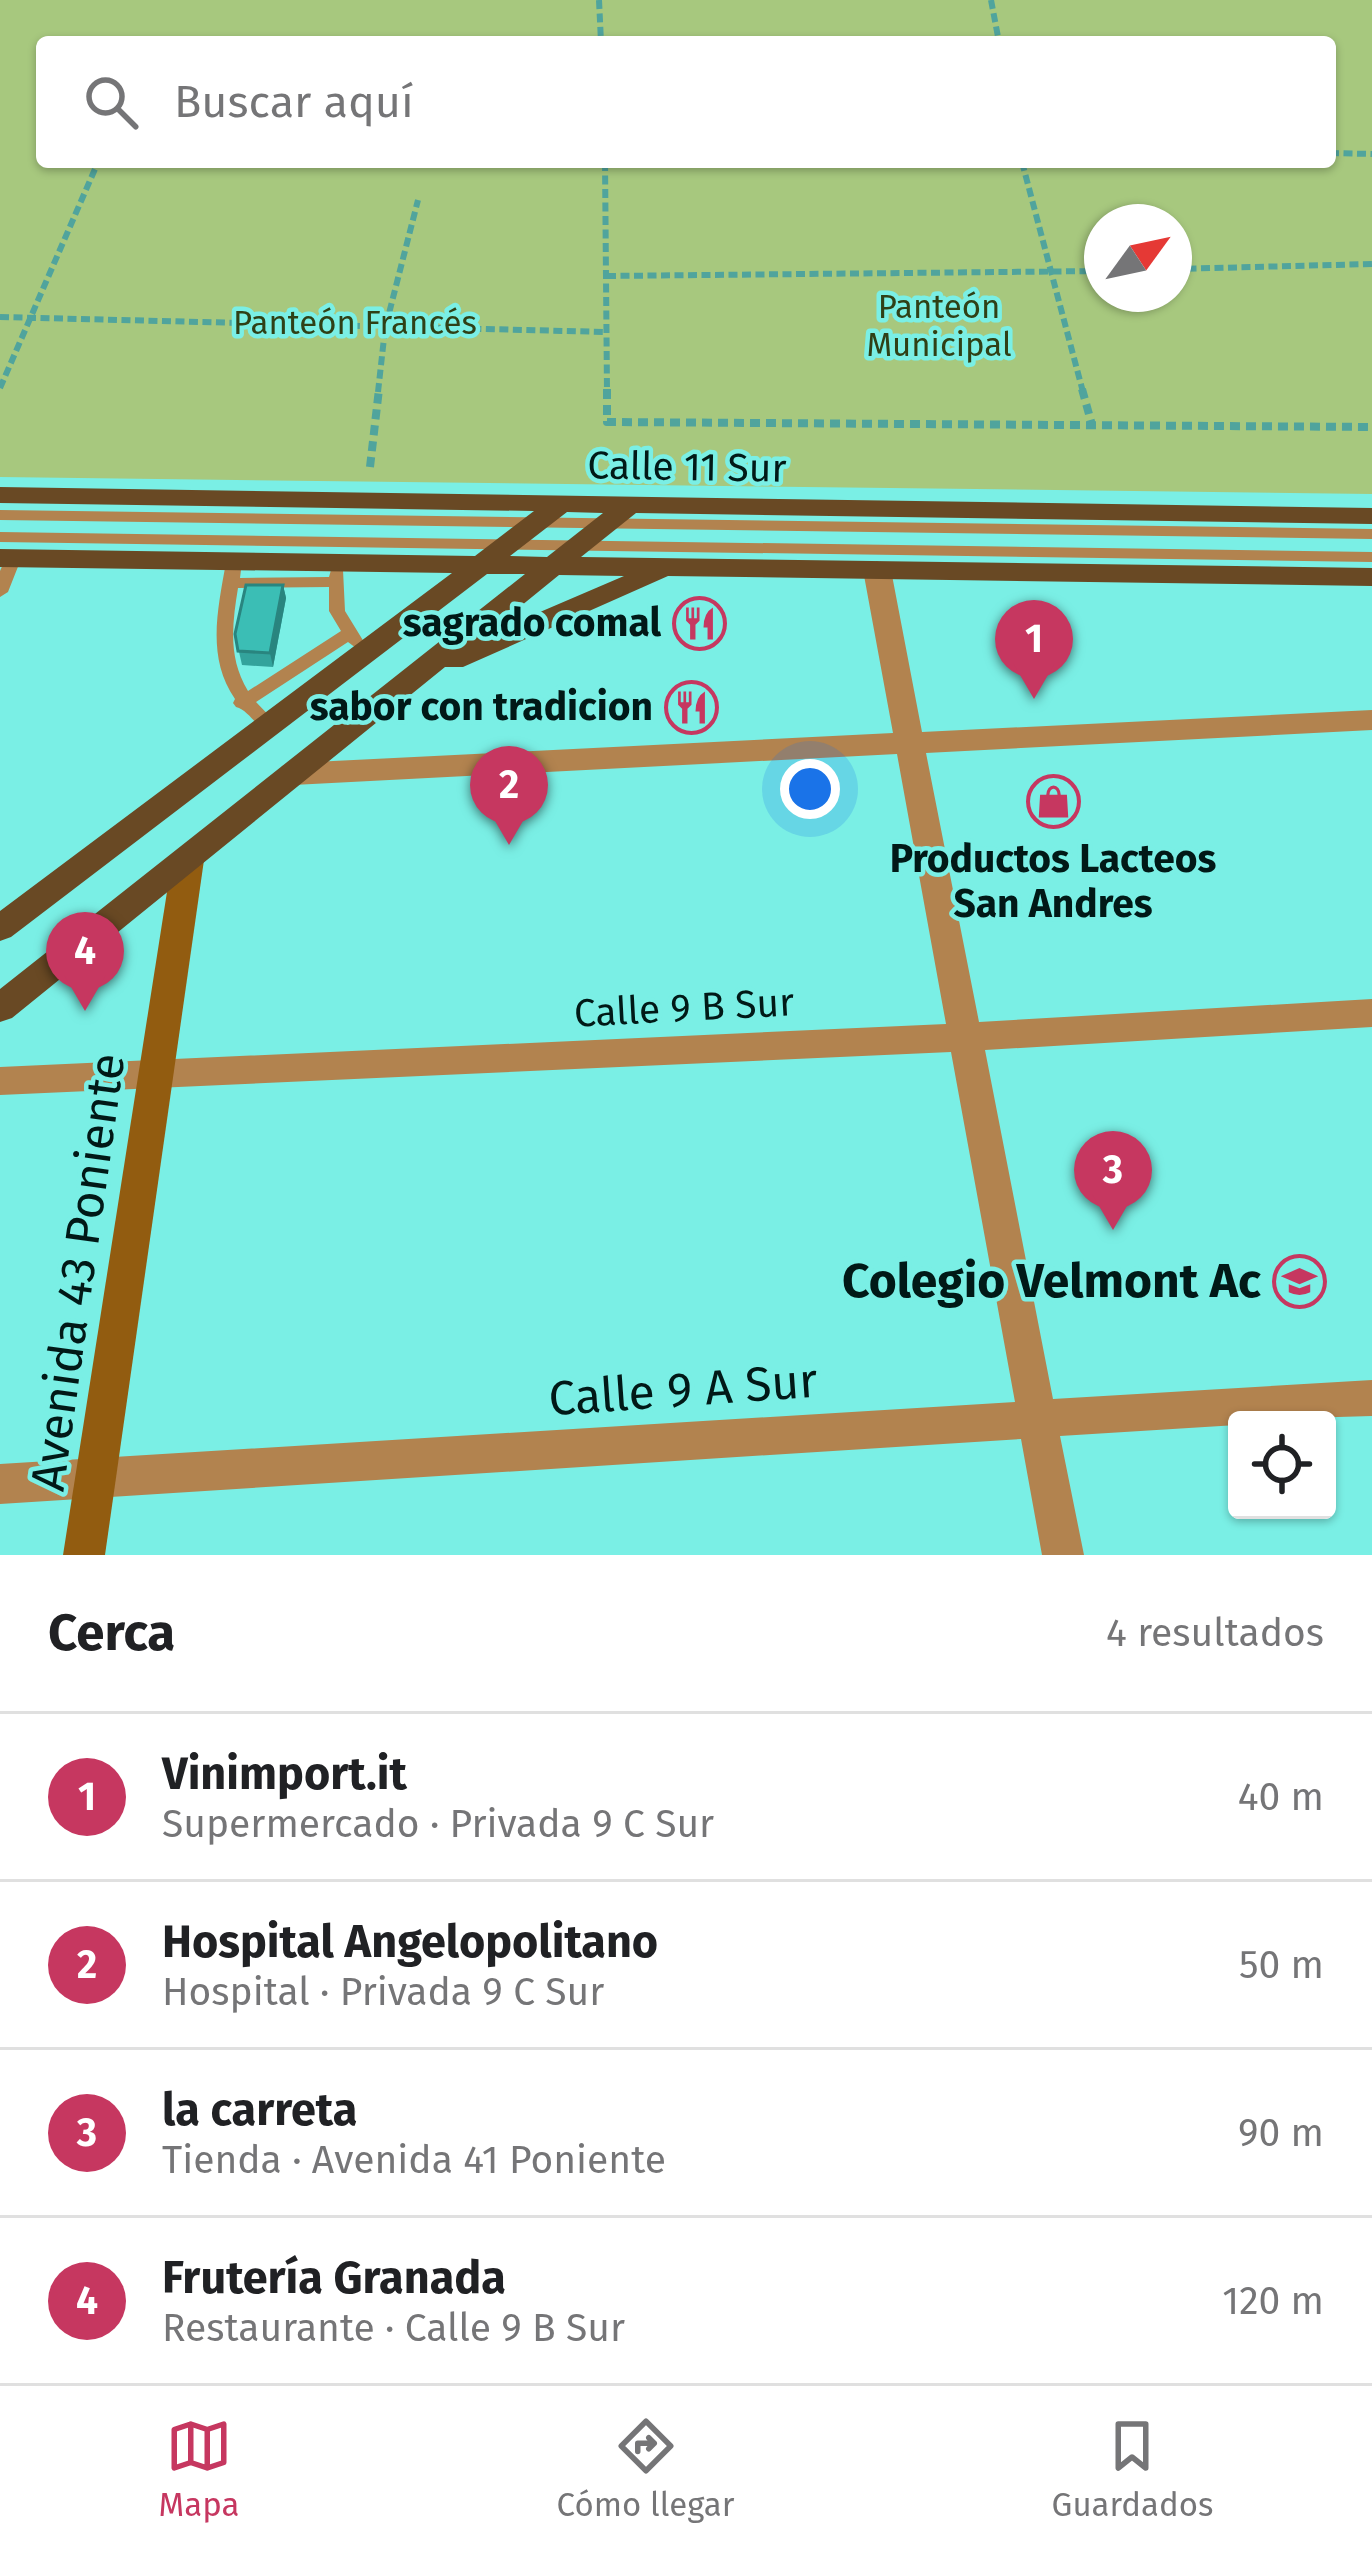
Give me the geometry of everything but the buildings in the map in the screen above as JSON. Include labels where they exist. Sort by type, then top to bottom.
[{"type":"main road","name":"Calle 11 Sur","points":[[0,495],[545,542],[667,568],[1372,577]]},
{"type":"main road","name":"Calle 11 Sur","points":[[4,551],[232,572],[338,573],[545,542],[629,505],[1372,516]]},
{"type":"main road","points":[[0,928],[270,726],[357,643],[545,542],[629,505]]},
{"type":"main road","points":[[0,1008],[414,676],[545,542]]},
{"type":"main road","points":[[414,676],[667,568]]},
{"type":"main road","name":"Avenida 43 Poniente","points":[[84,1555],[188,860]]},
{"type":"street","points":[[877,570],[1063,1555]]},
{"type":"street","points":[[293,774],[1372,720]]},
{"type":"street","name":"Calle 9 B Sur","points":[[0,1082],[1372,1013]]},
{"type":"street","name":"Calle 9 A Sur","points":[[0,1484],[1372,1398]]},
{"type":"lane","points":[[0,514],[545,542],[1372,556]]},
{"type":"lane","points":[[0,592],[4,551],[1372,534]]},
{"type":"lane","points":[[0,942],[545,542]]},
{"type":"lane","points":[[0,989],[545,542]]},
{"type":"lane","points":[[232,572],[224,667],[242,703],[270,726]]},
{"type":"lane","points":[[242,703],[357,643],[337,611],[338,573]]},
{"type":"path","points":[[599,0],[601,36]]},
{"type":"path","points":[[992,0],[998,36]]},
{"type":"path","points":[[1336,153],[1372,154]]},
{"type":"path","points":[[0,388],[95,168]]},
{"type":"path","points":[[605,168],[607,422],[1372,428]]},
{"type":"path","points":[[1024,168],[1092,425]]},
{"type":"path","points":[[370,467],[385,329],[418,200]]},
{"type":"path","points":[[1192,269],[1372,264]]},
{"type":"path","points":[[607,276],[1084,272]]},
{"type":"path","points":[[0,316],[607,332]]},
{"type":"green space","name":"Panteón Municipal","points":[[0,0],[1372,0],[1372,494],[0,477]]},
{"type":"place","name":"sagrado comal","points":[[700,623]]},
{"type":"place","name":"Vinimport.it","points":[[1034,699]]},
{"type":"place","name":"sabor con tradicion","points":[[692,707]]},
{"type":"place","name":"Productos Lacteos San Andres","points":[[1053,802]]},
{"type":"place","name":"Hospital Angelopolitano","points":[[509,845]]},
{"type":"place","name":"Frutería Granada","points":[[85,1011]]},
{"type":"place","name":"la carreta","points":[[1113,1230]]},
{"type":"place","name":"Colegio Velmont Ac","points":[[1300,1281]]},
{"type":"park label","name":"Panteón Francés","points":[[355,323]]}]
